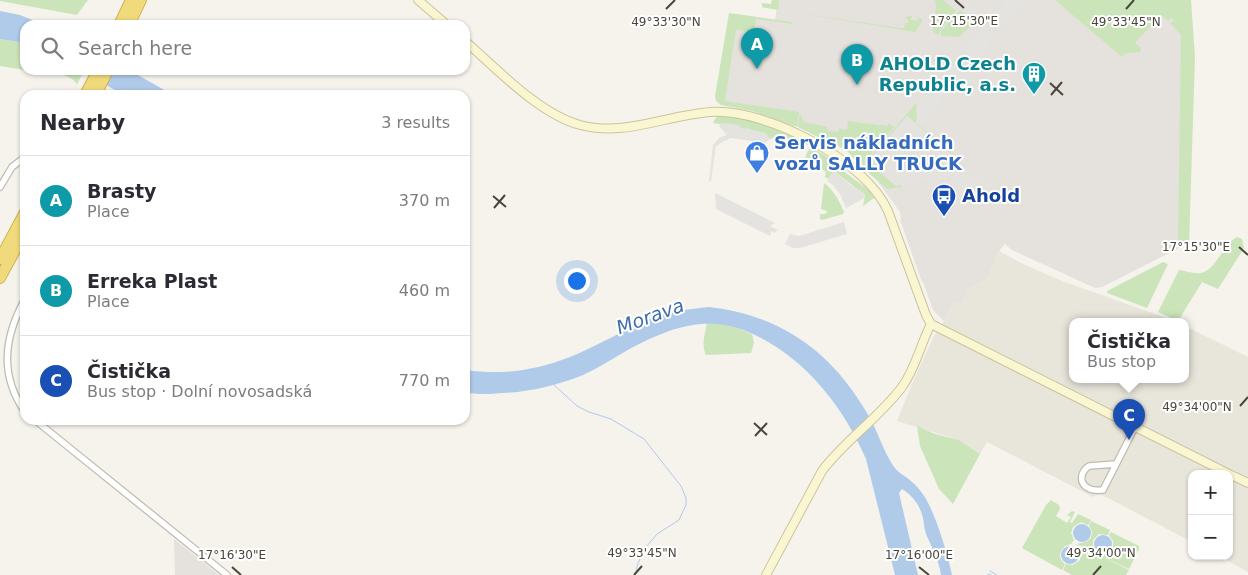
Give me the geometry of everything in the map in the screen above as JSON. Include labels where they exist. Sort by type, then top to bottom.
[{"type":"highway","points":[[121,20],[130,0]]},
{"type":"highway","points":[[131,20],[141,0]]},
{"type":"highway","points":[[88,90],[95,75]]},
{"type":"highway","points":[[98,90],[106,75]]},
{"type":"highway","points":[[0,259],[20,221]]},
{"type":"highway","points":[[0,278],[20,241]]},
{"type":"main road","points":[[418,0],[441,20]]},
{"type":"main road","points":[[470,45],[536,102],[560,117],[577,124],[604,128],[634,127],[710,112],[730,113],[747,116],[790,131],[822,147],[848,164],[878,193],[888,211],[926,317],[931,324],[1221,470]]},
{"type":"main road","points":[[766,575],[822,471],[836,454],[884,408],[906,381],[931,324]]},
{"type":"main road","points":[[1233,476],[1248,483]]},
{"type":"street","points":[[0,187],[12,168],[20,161]]},
{"type":"street","points":[[20,308],[8,331],[1,357],[3,376],[9,394],[20,408]]},
{"type":"street","points":[[41,425],[228,575]]},
{"type":"street","points":[[1116,464],[1089,466],[1082,473],[1081,479],[1083,484],[1092,490],[1102,490],[1136,427]]},
{"type":"shaded area","points":[[778,0],[1180,0],[1185,34],[1185,245],[1102,287],[1095,288],[1012,250],[1005,244],[999,251],[987,279],[967,290],[961,304],[954,301],[944,321],[933,310],[900,220],[900,212],[873,175],[848,151],[835,142],[777,117],[722,103],[736,14],[775,20]]},
{"type":"shaded area","points":[[1006,0],[1026,0],[1000,30],[989,21]]},
{"type":"shaded area","points":[[982,29],[993,39],[929,114],[926,122],[921,121],[917,118],[916,106]]},
{"type":"shaded area","points":[[907,116],[985,183],[979,190],[969,184],[988,200],[982,207],[961,190],[959,192],[950,184],[954,180],[946,174],[937,184],[934,182],[932,185],[922,176],[913,185],[910,183],[903,187],[899,184],[897,187],[867,162]]},
{"type":"shaded area","points":[[722,123],[739,125],[741,128],[766,133],[770,139],[765,143],[731,138],[716,145],[711,181],[709,181],[713,145],[719,138],[727,135],[719,126]]},
{"type":"shaded area","points":[[834,171],[852,186],[863,192],[865,195],[863,199],[846,208],[840,194],[827,181]]},
{"type":"shaded area","points":[[715,193],[775,223],[770,226],[778,230],[774,233],[771,231],[770,236],[716,209]]},
{"type":"shaded area","points":[[844,222],[847,234],[800,248],[793,248],[785,244],[790,234],[799,236]]},
{"type":"shaded area","points":[[999,251],[1062,281],[1167,318],[1069,318],[1069,383],[1189,383],[1189,328],[1248,357],[1248,572],[1226,560],[1233,560],[1233,470],[1188,470],[1188,540],[1108,498],[1099,494],[1093,497],[987,442],[980,454],[959,440],[897,421],[933,338],[954,301],[967,290],[987,279]]},
{"type":"shaded area","points":[[174,539],[219,575],[175,575]]},
{"type":"green space","points":[[0,0],[88,0],[77,15]]},
{"type":"green space","points":[[772,0],[779,0],[778,10],[762,7],[762,3],[771,4]]},
{"type":"green space","points":[[935,0],[943,0],[956,11],[940,30],[939,35],[934,33],[933,30]]},
{"type":"green space","points":[[1055,0],[1191,0],[1195,57],[1189,245],[1178,242],[1181,35],[1169,22],[1171,23],[1174,20],[1171,18],[1168,21],[1161,15],[1135,43],[1141,48],[1140,52],[1126,53],[1122,57]]},
{"type":"green space","points":[[960,10],[971,19],[972,25],[959,37],[941,36],[941,31]]},
{"type":"green space","points":[[784,11],[900,28],[904,28],[905,23],[908,23],[908,19],[904,18],[912,15],[911,20],[923,19],[916,32]]},
{"type":"green space","points":[[729,13],[792,22],[792,24],[756,19],[754,32],[736,30],[725,101],[799,112],[797,127],[752,111],[721,105],[716,101],[715,96]]},
{"type":"green space","points":[[0,39],[20,42],[20,69],[0,66]]},
{"type":"green space","points":[[63,75],[82,75],[74,90],[77,84]]},
{"type":"green space","points":[[916,103],[917,119],[915,122],[960,162],[907,116],[897,187],[899,184],[903,187],[887,189],[862,167]]},
{"type":"green space","points":[[800,113],[804,122],[827,127],[827,131],[839,132],[839,128],[847,130],[848,121],[878,125],[878,129],[879,125],[888,126],[888,123],[894,127],[861,166],[847,151],[798,127]]},
{"type":"green space","points":[[718,116],[749,120],[769,127],[797,138],[799,146],[796,150],[790,150],[794,141],[784,137],[770,139],[765,133],[747,129],[747,127],[746,129],[713,123]]},
{"type":"green space","points":[[810,147],[832,161],[867,189],[874,198],[863,206],[865,195],[834,171],[828,179],[825,177],[826,172],[807,159],[805,161]]},
{"type":"green space","points":[[824,183],[836,196],[844,212],[843,214],[822,220],[820,219],[820,214],[826,214],[827,211],[821,209]]},
{"type":"green space","points":[[1237,237],[1242,239],[1244,248],[1218,289],[1202,282],[1180,318],[1171,318],[1158,312],[1179,270],[1195,273],[1205,271],[1215,263],[1232,240]]},
{"type":"green space","points":[[1163,262],[1168,264],[1147,308],[1107,293],[1107,291]]},
{"type":"green space","points":[[707,323],[729,325],[752,334],[754,343],[751,353],[706,355],[704,335]]},
{"type":"green space","points":[[917,426],[935,434],[959,440],[980,454],[953,504],[939,489],[920,446]]},
{"type":"green space","points":[[1051,500],[1059,505],[1060,509],[1056,516],[1067,523],[1071,517],[1067,515],[1072,511],[1075,512],[1070,522],[1072,523],[1078,514],[1091,520],[1088,525],[1081,522],[1073,527],[1071,533],[1074,540],[1061,551],[1060,558],[1065,564],[1062,570],[1022,548],[1046,505]]},
{"type":"green space","points":[[1091,521],[1110,530],[1108,535],[1099,534],[1093,540],[1093,548],[1098,553],[1096,557],[1101,556],[1129,570],[1126,575],[1072,575],[1063,570],[1066,564],[1073,565],[1080,560],[1080,552],[1077,545],[1084,549],[1085,552],[1089,550],[1088,547],[1085,548],[1077,544],[1090,538],[1092,532],[1089,525]]},
{"type":"green space","points":[[1111,532],[1139,546],[1129,569],[1101,556],[1108,554],[1113,549],[1113,541],[1109,535]]},
{"type":"water","points":[[0,11],[32,20],[20,20],[20,42],[0,39]]},
{"type":"water","points":[[88,75],[138,75],[164,90],[115,90]]},
{"type":"water","points":[[709,307],[735,311],[759,318],[781,328],[820,354],[853,391],[874,425],[885,452],[894,467],[915,484],[927,500],[940,532],[952,575],[941,575],[937,559],[926,534],[920,509],[913,498],[902,489],[899,493],[918,575],[895,575],[866,459],[850,427],[830,397],[806,371],[778,348],[758,336],[739,328],[702,324],[684,327],[647,340],[589,372],[564,382],[534,390],[484,394],[470,393],[470,370],[506,372],[543,366],[580,353],[649,319],[679,311]]},
{"type":"water","points":[[1082,524],[1088,527],[1091,533],[1088,539],[1082,542],[1076,539],[1073,533],[1076,527]]},
{"type":"water","points":[[1103,535],[1109,538],[1112,544],[1109,550],[1103,553],[1097,550],[1094,544],[1097,538]]},
{"type":"water","points":[[1070,546],[1076,549],[1079,555],[1076,561],[1070,564],[1064,561],[1061,555],[1064,549]]},
{"type":"waterway","points":[[553,384],[577,406],[611,419],[644,439],[681,486],[686,498],[686,505],[679,520],[657,534],[646,547],[638,563],[635,575]]},
{"type":"waterway","points":[[990,571],[997,575]]},
{"type":"place","name":"Brasty","points":[[757,69]]},
{"type":"place","name":"Erreka Plast","points":[[857,85]]},
{"type":"place","name":"AHOLD Czech Republic, a.s.","points":[[1034,95]]},
{"type":"place","name":"Servis nákladních vozů SALLY TRUCK","points":[[757,174]]},
{"type":"place","name":"Ahold","points":[[944,217]]},
{"type":"place","name":"Čistička","points":[[1129,440]]},
{"type":"water label","name":"Morava","points":[[650,316]]}]
